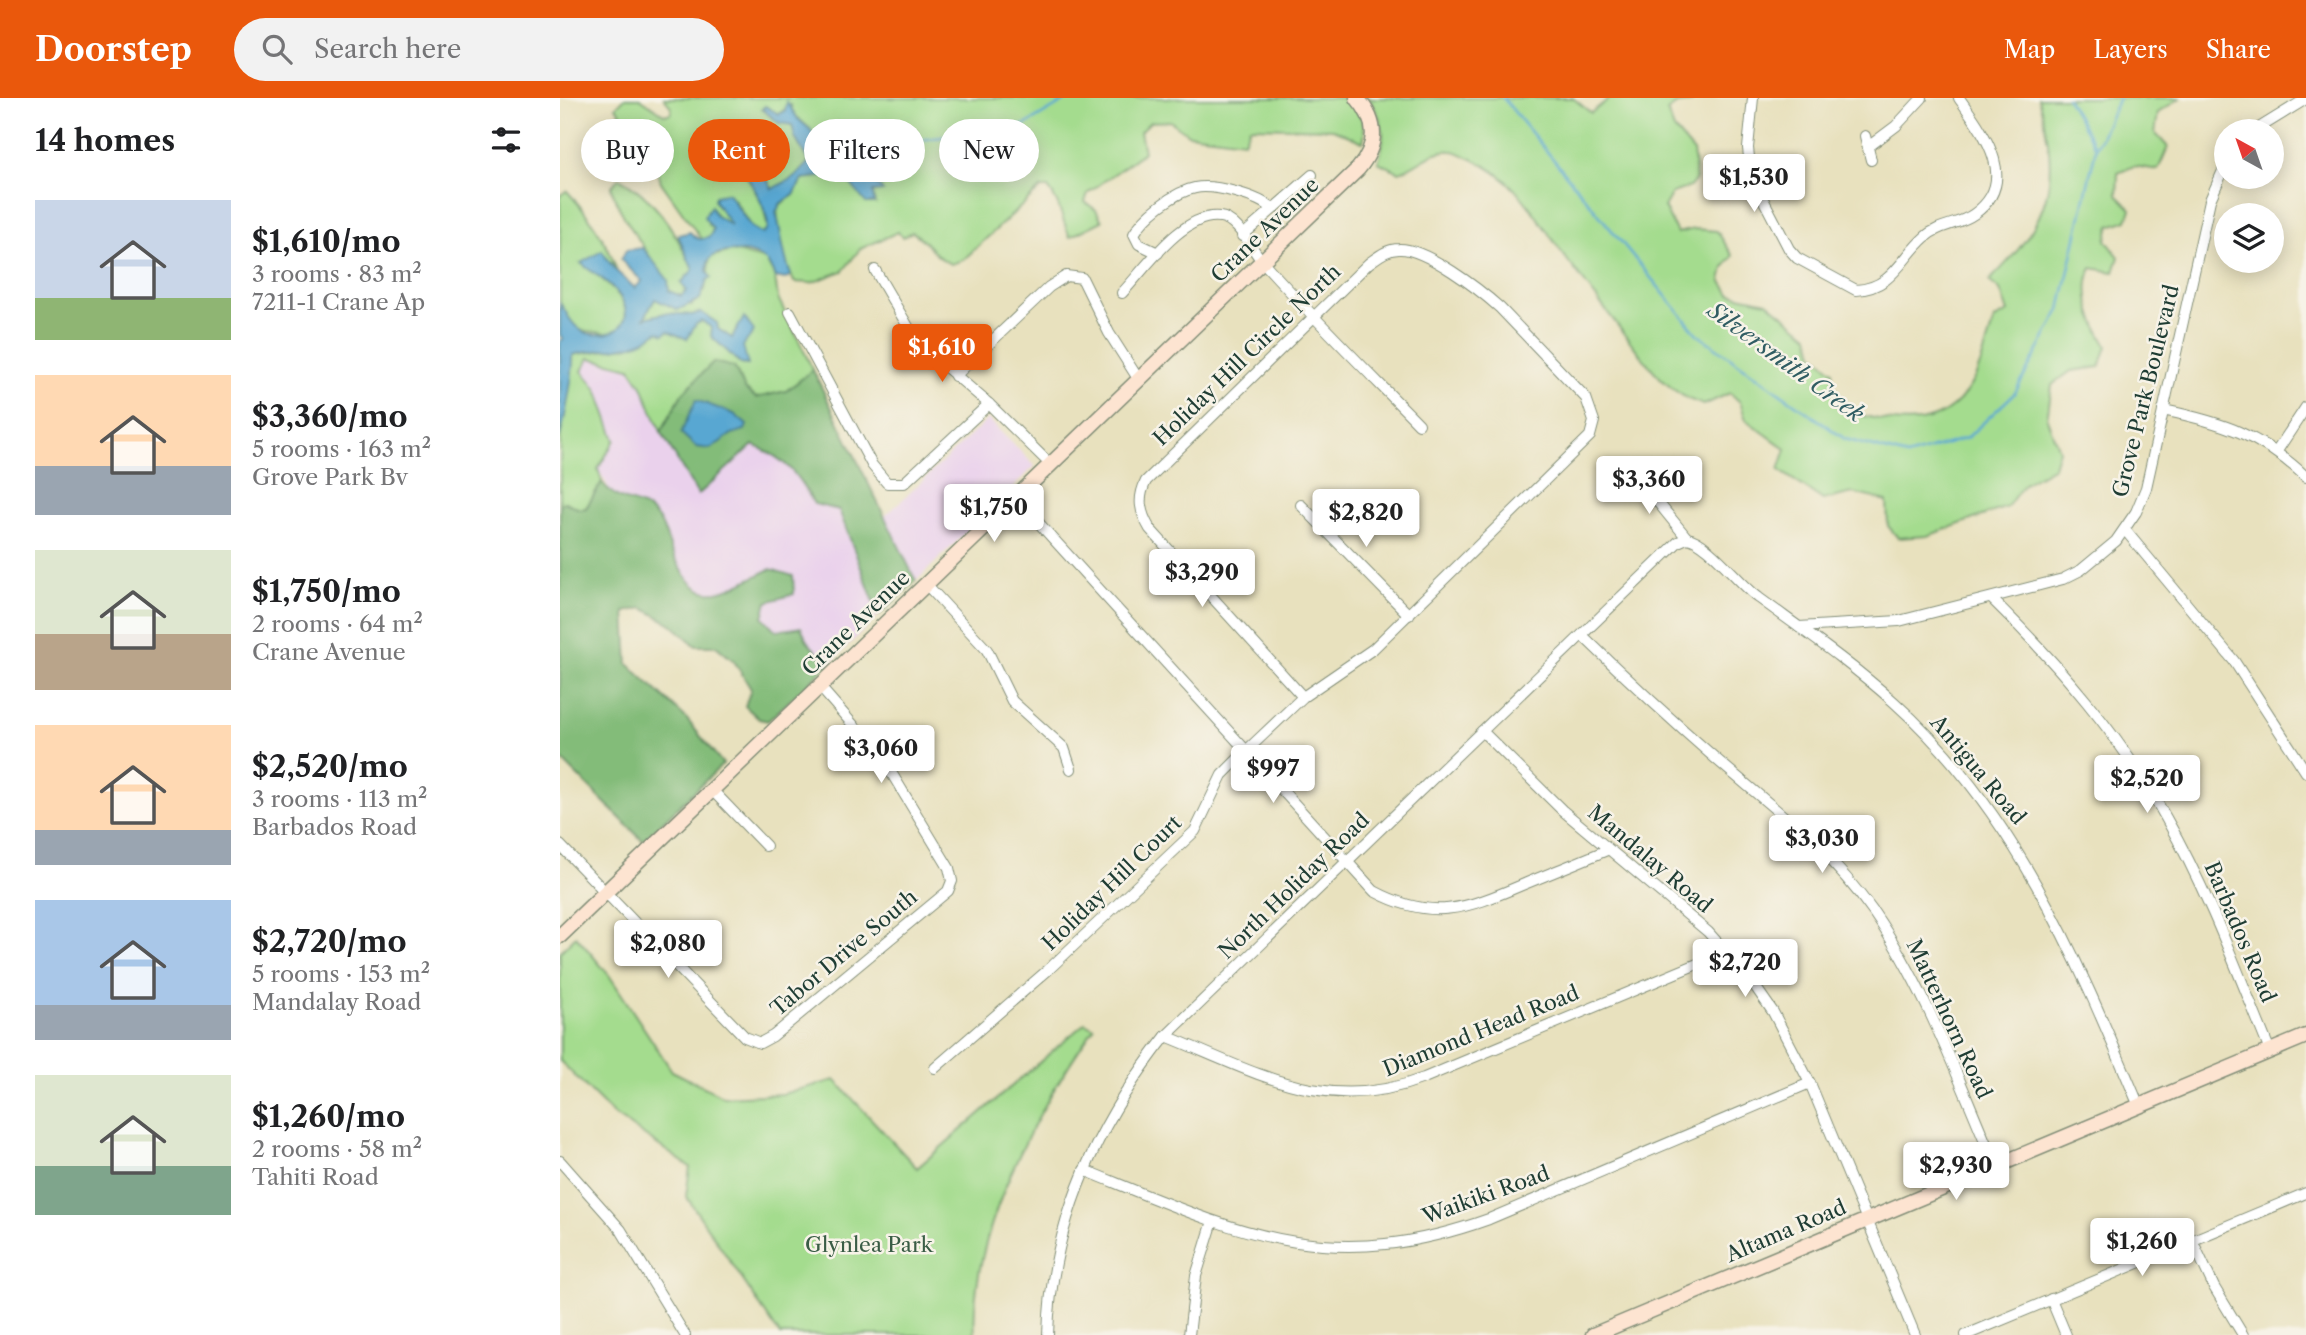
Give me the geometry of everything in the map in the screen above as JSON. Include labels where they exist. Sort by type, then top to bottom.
[{"type":"street","name":"Crane Avenue","points":[[560,936],[1358,169],[1372,147],[1374,126],[1357,98]]},
{"type":"street","points":[[1753,98],[1748,148],[1751,176],[1789,248],[1797,258],[1844,286],[1868,289],[1884,283],[1928,234],[1973,215],[1986,203],[1994,190],[1996,159],[1990,143],[1959,98]]},
{"type":"street","points":[[1868,147],[1896,126],[1922,98]]},
{"type":"street","points":[[2274,119],[2306,99]]},
{"type":"street","points":[[1865,136],[1871,160]]},
{"type":"street","points":[[1242,236],[1312,175]]},
{"type":"street","points":[[1157,253],[1139,244],[1135,234],[1166,203],[1183,191],[1198,187],[1244,195],[1262,199],[1272,209]]},
{"type":"street","name":"Grove Park Boulevard","points":[[1798,626],[1886,623],[2043,586],[2081,570],[2106,551],[2125,530],[2146,488],[2210,200],[2215,189]]},
{"type":"street","points":[[1122,293],[1173,238],[1205,217],[1223,216],[1262,261],[1419,424]]},
{"type":"street","name":"Holiday Hill Circle North","points":[[1303,697],[1150,529],[1139,502],[1146,481],[1369,263],[1384,252],[1395,249],[1415,252],[1485,294],[1586,398],[1594,421]]},
{"type":"street","points":[[875,270],[917,342],[989,404],[1051,465]]},
{"type":"street","points":[[955,376],[1049,287],[1066,276],[1082,278],[1109,333],[1139,380]]},
{"type":"street","points":[[790,312],[872,465],[887,483],[904,483],[989,404]]},
{"type":"street","points":[[2277,451],[2306,407]]},
{"type":"street","points":[[2163,410],[2234,428],[2277,451],[2306,477]]},
{"type":"street","name":"Holiday Hill Court","points":[[935,1068],[1048,970],[1195,831],[1222,775],[1303,697],[1373,649],[1409,615],[1578,450],[1590,436],[1594,421]]},
{"type":"street","name":"Antigua Road","points":[[1635,474],[1687,538],[1700,542],[1755,596],[1798,626],[1894,702],[1970,784],[2003,827],[2029,868],[2067,939],[2139,1106]]},
{"type":"street","points":[[1016,498],[1374,891],[1395,902],[1421,909],[1472,907],[1607,850]]},
{"type":"street","points":[[1301,505],[1409,615]]},
{"type":"street","points":[[2125,530],[2234,661],[2306,772]]},
{"type":"street","name":"North Holiday Road","points":[[1048,1335],[1058,1251],[1069,1207],[1084,1170],[1127,1087],[1166,1036],[1678,542],[1687,538]]},
{"type":"street","points":[[926,584],[987,650],[1012,701],[1064,748],[1071,769]]},
{"type":"street","name":"Barbados Road","points":[[1991,598],[2080,693],[2148,788],[2197,878],[2270,1051]]},
{"type":"street","name":"Matterhorn Road","points":[[1582,635],[1643,695],[1792,820],[1873,912],[1902,958],[1924,1002],[1996,1167]]},
{"type":"street","name":"Tabor Drive South","points":[[605,892],[752,1041],[760,1043],[774,1036],[948,891],[952,881],[949,868],[883,759],[820,687]]},
{"type":"street","name":"Mandalay Road","points":[[1482,732],[1607,850],[1708,932],[1773,1012],[1810,1083],[1915,1335]]},
{"type":"street","points":[[712,790],[766,846]]},
{"type":"street","points":[[560,845],[605,892]]},
{"type":"street","name":"Diamond Head Road","points":[[1166,1036],[1303,1089],[1334,1094],[1381,1092],[1424,1078],[1726,951]]},
{"type":"street","name":"Altama Road","points":[[1593,1335],[2306,1036]]},
{"type":"street","name":"Waikiki Road","points":[[1084,1170],[1213,1221],[1296,1244],[1340,1248],[1383,1246],[1423,1240],[1489,1219],[1810,1083]]},
{"type":"street","points":[[560,1161],[621,1230],[685,1335]]},
{"type":"street","points":[[1966,1335],[2306,1193]]},
{"type":"street","points":[[1189,1335],[1196,1276],[1213,1221]]},
{"type":"street","points":[[2192,1240],[2214,1287],[2243,1335]]},
{"type":"street","points":[[2051,1299],[2066,1335]]},
{"type":"shaded area","points":[[589,358],[630,368],[642,386],[661,432],[698,494],[753,445],[779,456],[799,477],[814,503],[839,510],[879,615],[828,665],[807,641],[801,627],[776,632],[763,617],[771,569],[716,594],[701,591],[683,576],[657,517],[643,506],[614,497],[598,469],[582,371]]},
{"type":"shaded area","points":[[988,419],[1035,466],[916,581],[884,517]]},
{"type":"green space","points":[[625,98],[640,98],[665,115],[671,113],[671,107],[664,98],[1347,98],[1361,118],[1364,135],[1363,142],[1333,129],[1250,127],[1244,141],[1188,134],[1170,121],[1150,122],[1140,132],[1144,152],[1088,193],[1085,202],[1096,210],[1102,221],[1070,237],[1052,193],[1048,188],[1041,188],[963,260],[951,264],[940,258],[912,232],[903,237],[898,232],[860,249],[843,271],[811,283],[794,282],[780,249],[777,207],[794,195],[802,179],[804,182],[850,182],[875,203],[872,192],[878,191],[877,184],[872,182],[925,182],[925,119],[804,119],[804,123],[793,113],[791,105],[778,114],[765,106],[762,109],[774,119],[688,119],[688,182],[750,182],[763,206],[768,229],[763,235],[751,227],[734,199],[714,200],[731,225],[715,215],[716,212],[708,224],[713,229],[711,235],[702,240],[661,182],[674,182],[674,119],[625,119],[616,107]]},
{"type":"green space","points":[[1368,98],[1573,98],[1591,113],[1610,98],[1693,98],[1692,102],[1677,104],[1667,111],[1674,129],[1693,151],[1696,179],[1690,187],[1672,193],[1664,207],[1677,233],[1694,229],[1717,231],[1733,256],[1724,268],[1721,280],[1730,294],[1767,302],[1809,336],[1814,354],[1833,371],[1833,385],[1852,413],[1906,422],[1938,416],[1952,408],[1975,377],[1995,319],[2008,312],[2000,290],[1989,281],[2026,239],[2046,198],[2049,153],[2038,98],[2180,98],[2158,113],[2155,133],[2168,147],[2158,170],[2134,166],[2118,173],[2117,195],[2131,209],[2127,220],[2110,226],[2106,240],[2119,257],[2114,272],[2092,268],[2087,288],[2093,319],[2107,346],[2100,367],[2071,371],[2052,385],[2047,419],[2059,450],[2054,467],[2024,484],[2007,507],[1927,536],[1898,538],[1888,526],[1887,501],[1853,493],[1823,500],[1779,470],[1786,449],[1746,420],[1740,402],[1730,393],[1704,405],[1679,394],[1659,377],[1568,261],[1532,210],[1500,176],[1454,151],[1438,152],[1399,172],[1378,162],[1383,136],[1381,121]]},
{"type":"green space","points":[[790,124],[804,153],[804,167],[790,180]]},
{"type":"green space","points":[[615,182],[626,182],[632,186],[654,206],[680,243],[693,270],[681,283],[687,291],[681,297],[669,291],[623,214],[611,187]]},
{"type":"green space","points":[[768,182],[785,182],[772,189]]},
{"type":"green space","points":[[567,191],[597,230],[618,274],[612,263],[581,263],[610,286],[624,305],[626,315],[622,325],[612,334],[579,330],[565,316],[560,303],[560,195]]},
{"type":"green space","points":[[732,251],[766,260],[775,277],[778,298],[813,370],[786,391],[756,398],[745,389],[734,367],[682,394],[661,432],[642,386],[630,368],[589,358],[582,371],[597,389],[615,440],[598,469],[602,482],[586,508],[579,509],[565,502],[560,505],[561,424],[572,372],[572,355],[627,347],[658,331],[668,331],[687,339],[696,324],[702,321],[712,328],[711,336],[741,364],[747,365],[736,330],[732,338],[718,329],[717,323],[701,312],[692,315],[666,313],[644,318],[655,299],[692,305],[705,290],[710,257]]},
{"type":"green space","points":[[713,362],[734,367],[745,389],[756,398],[786,391],[813,370],[916,581],[879,615],[839,510],[814,504],[802,483],[782,461],[753,445],[698,495],[661,432],[682,394]]},
{"type":"green space","points":[[602,482],[616,495],[642,505],[658,518],[681,570],[691,583],[701,590],[724,590],[771,569],[793,576],[794,594],[767,602],[763,617],[776,631],[801,627],[807,641],[828,665],[768,721],[759,719],[745,706],[751,689],[734,661],[716,646],[696,646],[671,624],[643,608],[625,612],[628,664],[685,717],[723,764],[643,841],[560,758],[560,505],[565,502],[579,509],[586,508]]},
{"type":"green space","name":"Glynlea Park","points":[[576,936],[609,975],[672,1071],[724,1097],[782,1094],[835,1080],[917,1168],[1085,1023],[1094,1028],[1030,1133],[995,1215],[983,1256],[976,1296],[975,1335],[780,1335],[686,1196],[690,1167],[613,1114],[560,1061],[560,952]]},
{"type":"water","points":[[787,102],[804,124],[804,153],[795,138],[790,119],[774,119],[762,109],[765,106],[779,114],[785,111]]},
{"type":"water","points":[[804,167],[804,179],[794,195],[781,203],[776,212],[791,275],[785,279],[775,277],[770,266],[756,255],[733,251],[718,254],[708,262],[707,271],[711,278],[707,280],[700,299],[678,310],[655,299],[644,318],[666,313],[692,315],[701,312],[717,323],[718,329],[732,338],[744,317],[754,331],[743,346],[748,365],[741,364],[711,336],[712,328],[702,321],[696,324],[687,339],[668,331],[664,334],[658,331],[639,343],[573,355],[569,396],[560,437],[560,341],[563,339],[560,335],[560,303],[572,322],[585,332],[604,334],[620,326],[625,319],[626,310],[617,292],[581,263],[602,251],[614,269],[635,288],[642,281],[621,260],[626,250],[643,248],[668,280],[669,291],[681,296],[687,291],[681,283],[693,270],[678,235],[690,232],[700,239],[711,235],[713,229],[704,217],[711,206],[715,215],[731,225],[714,200],[715,196],[728,193],[751,227],[763,234],[768,228],[765,213],[750,182],[768,182],[772,189],[790,182]]},
{"type":"water","points":[[870,182],[883,191],[873,192],[874,203],[866,203],[850,183],[844,183]]},
{"type":"water","points":[[696,400],[734,414],[747,425],[745,430],[732,434],[710,449],[696,447],[681,433]]},
{"type":"waterway","name":"Silversmith Creek","points":[[925,139],[1025,125],[1070,98]]},
{"type":"waterway","name":"Silversmith Creek","points":[[1503,98],[1697,334],[1845,439],[1907,456],[1967,438],[2015,393],[2060,310],[2096,148],[2067,98]]},
{"type":"waterway","points":[[2096,148],[2119,98]]}]
